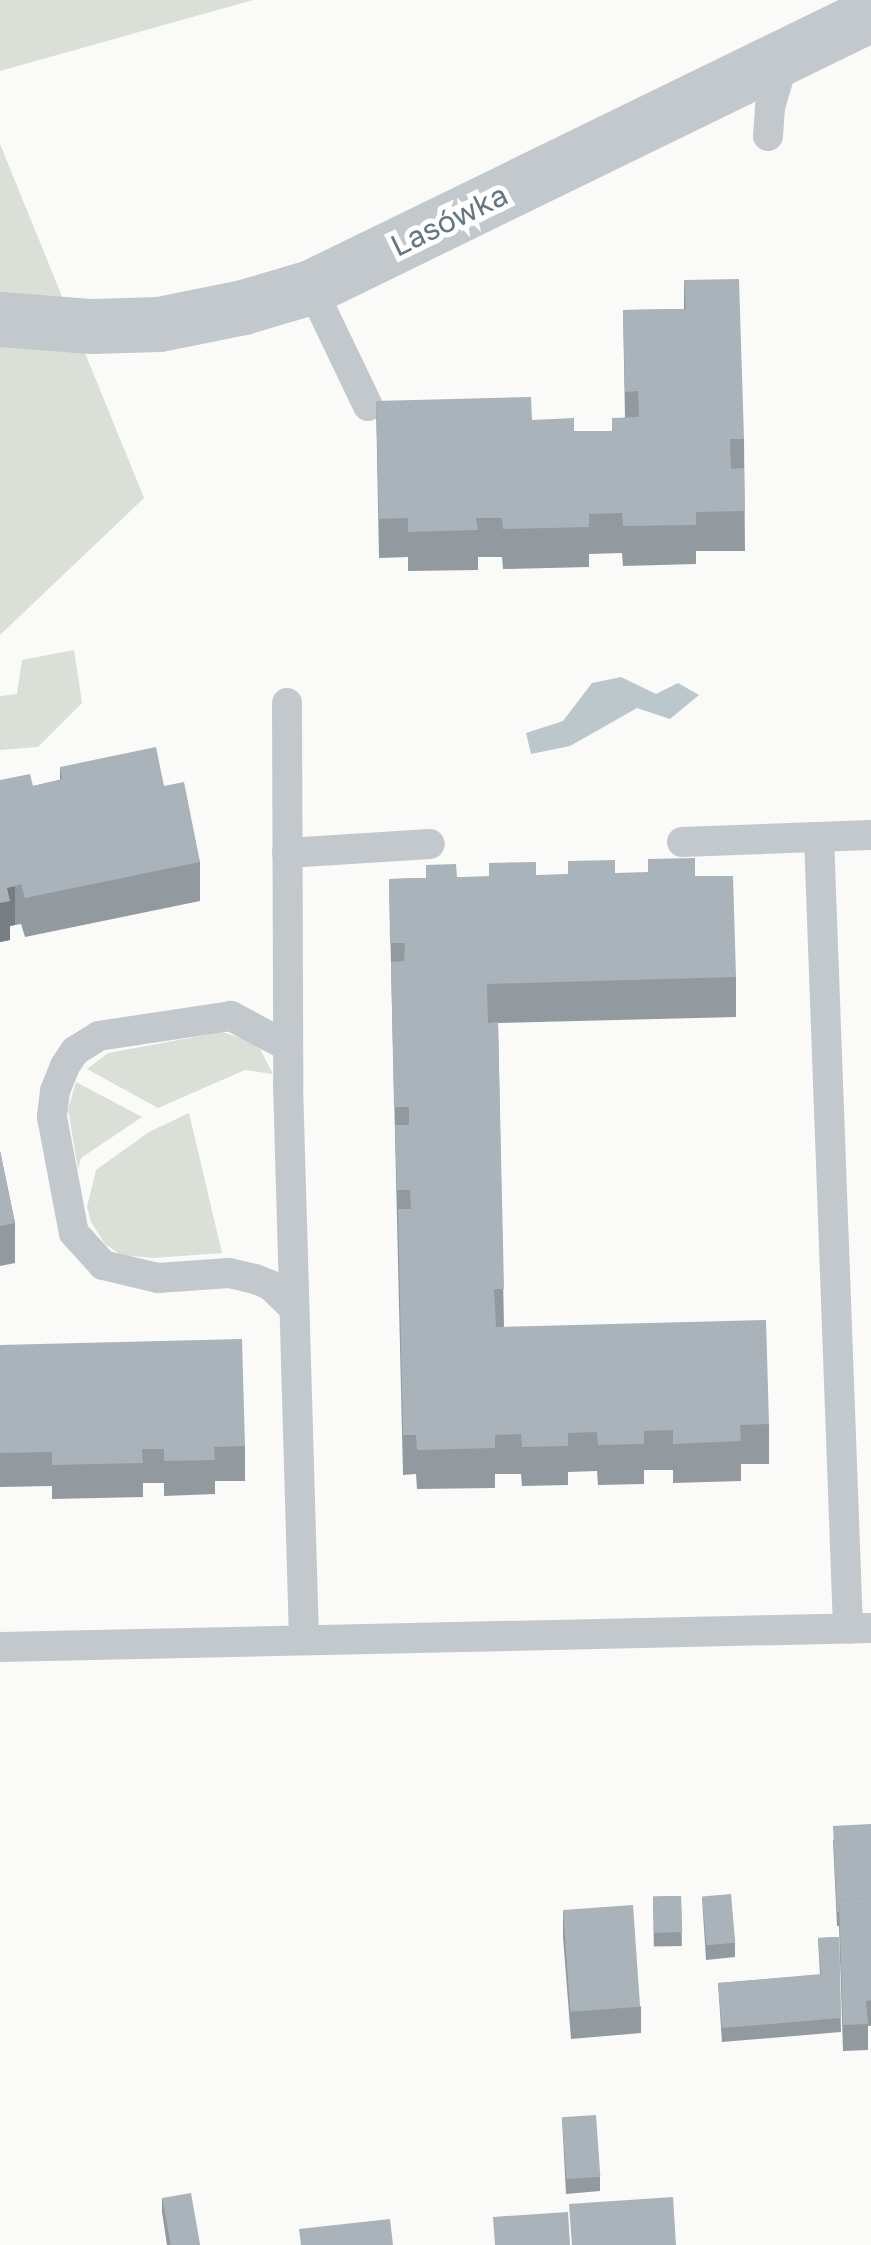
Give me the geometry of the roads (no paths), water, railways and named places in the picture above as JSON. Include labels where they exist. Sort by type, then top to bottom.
[{"type":"street","name":"Lasówka","points":[[0,319],[92,326],[159,324],[242,307],[310,286],[871,14]]},
{"type":"lane","points":[[768,136],[770,108],[785,57]]},
{"type":"lane","points":[[310,286],[368,406]]},
{"type":"lane","points":[[287,703],[287,1046],[304,1638]]},
{"type":"lane","points":[[682,842],[871,835]]},
{"type":"lane","points":[[0,1648],[860,1628],[819,837]]},
{"type":"lane","points":[[286,853],[430,844]]},
{"type":"lane","points":[[287,1046],[231,1016],[99,1036],[74,1051],[55,1090],[52,1117],[74,1234],[103,1266],[125,1274],[158,1278],[242,1276],[270,1285],[294,1308]]}]
